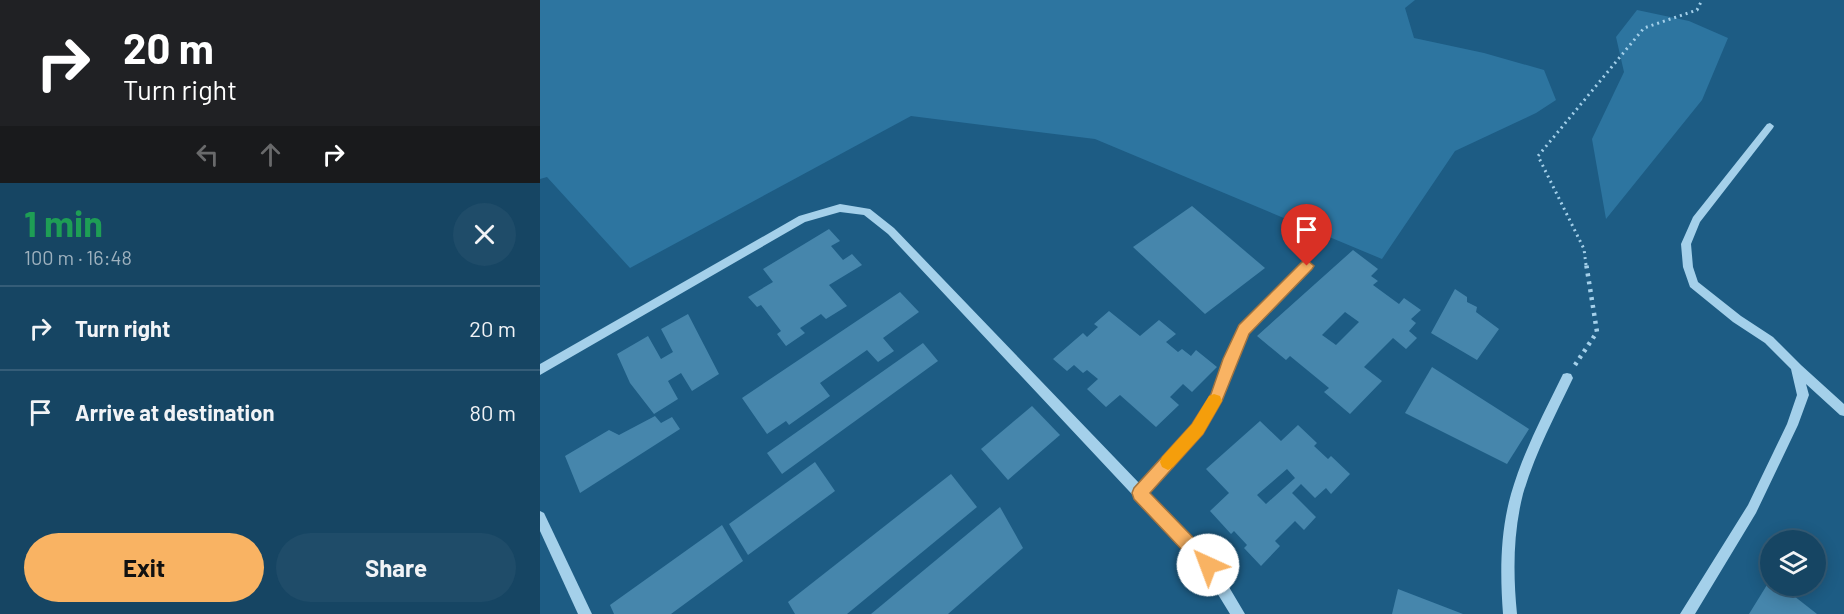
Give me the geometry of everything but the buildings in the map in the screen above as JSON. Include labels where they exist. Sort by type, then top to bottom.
[{"type":"street","points":[[1770,126],[1713,195],[1696,220],[1686,244],[1688,267],[1694,284],[1737,319],[1769,340],[1844,411]]},
{"type":"street","points":[[540,370],[802,219],[840,208],[867,212],[891,231],[1208,565],[1238,614]]},
{"type":"street","points":[[1140,493],[1198,429],[1217,397],[1230,359],[1244,330],[1307,266]]},
{"type":"street","points":[[1687,614],[1752,509],[1792,425],[1803,395],[1796,367]]},
{"type":"street","points":[[1510,614],[1507,592],[1513,512],[1529,461],[1567,378]]},
{"type":"street","points":[[540,517],[585,614]]},
{"type":"path","points":[[1567,378],[1597,332],[1584,249],[1538,156],[1644,28],[1697,10],[1702,0]]},
{"type":"shaded area","points":[[540,0],[1415,0],[1405,8],[1414,38],[1484,53],[1544,70],[1556,100],[1536,113],[1455,151],[1382,259],[1095,139],[911,116],[630,268],[547,177],[540,179]]},
{"type":"shaded area","points":[[1637,10],[1689,21],[1728,38],[1702,100],[1606,219],[1592,139],[1624,72],[1616,37]]},
{"type":"slow traffic","points":[[1168,462],[1198,429],[1214,401]]},
{"type":"route","points":[[1208,565],[1140,493],[1198,429],[1217,397],[1230,359],[1244,330],[1307,266]]}]
